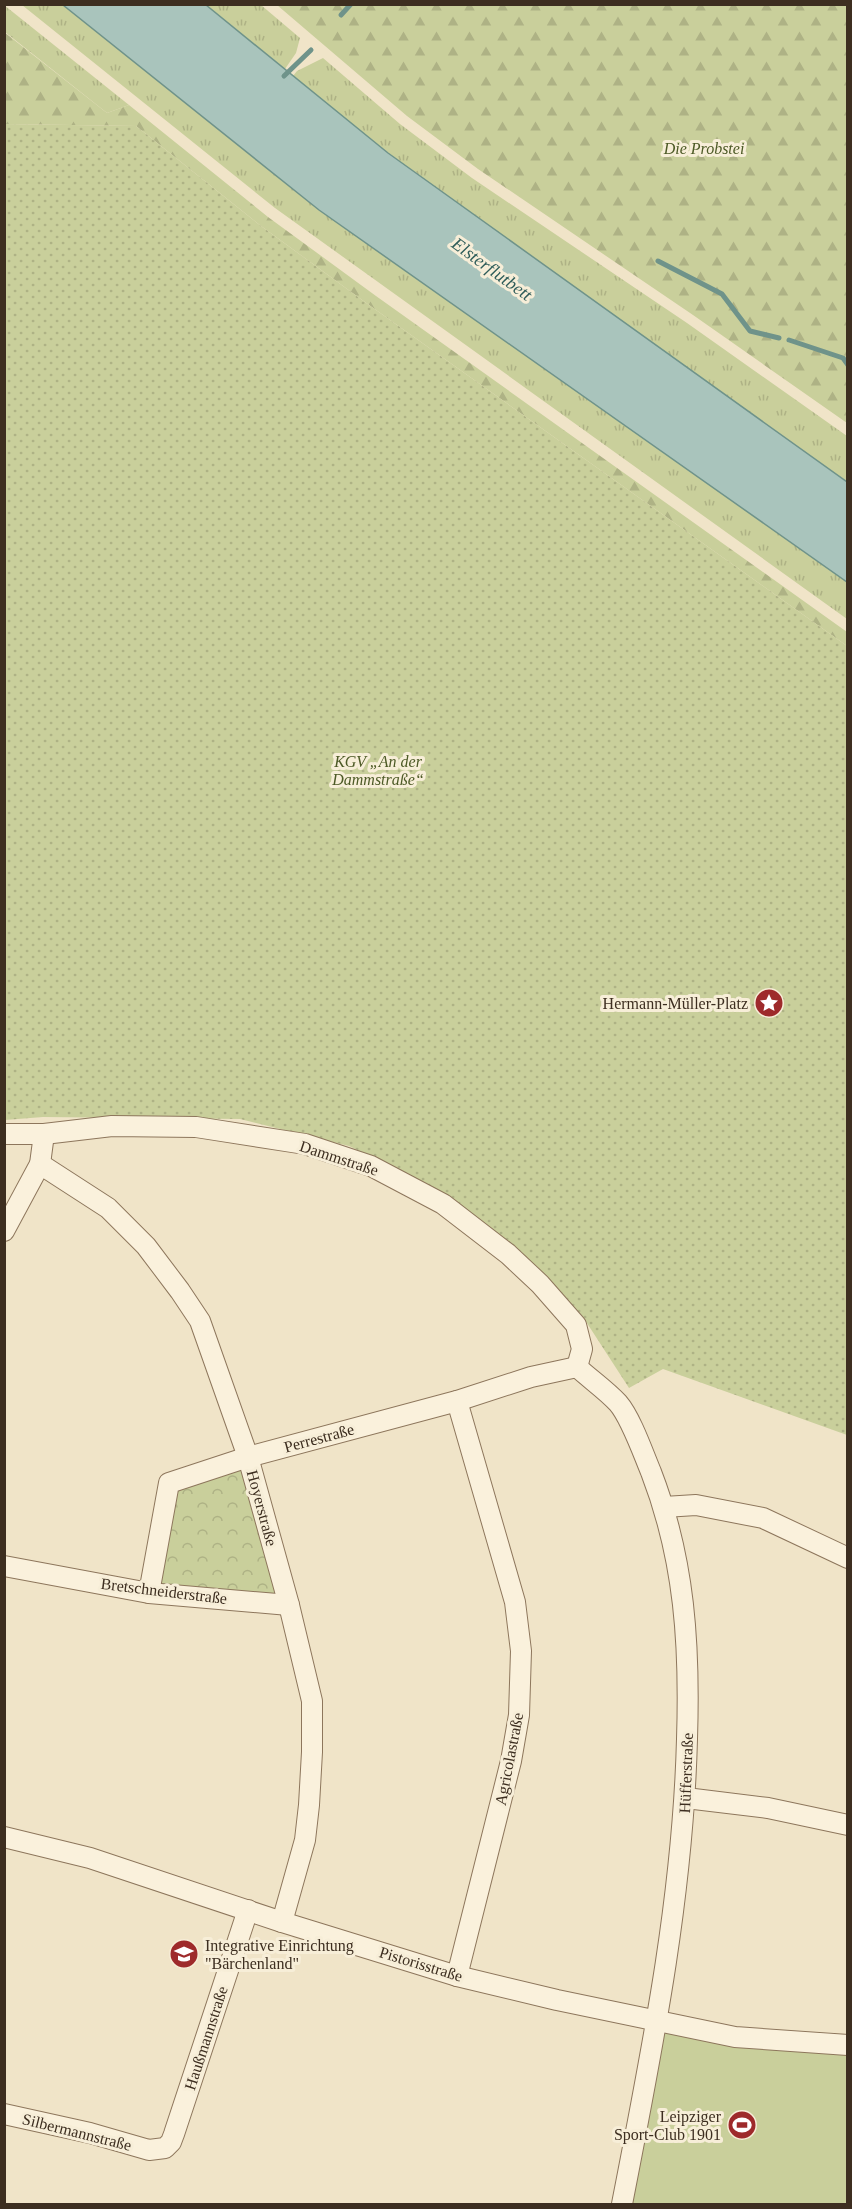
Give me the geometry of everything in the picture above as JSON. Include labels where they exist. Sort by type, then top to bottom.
[{"type":"street","name":"Dammstraße","points":[[4,1134],[44,1134],[112,1126],[196,1127],[305,1144],[371,1166],[443,1204],[508,1254],[540,1284],[576,1325],[582,1349],[577,1367]]},
{"type":"street","points":[[4,1231],[40,1164],[44,1134]]},
{"type":"street","name":"Hoyerstraße","points":[[40,1164],[108,1208],[146,1246],[180,1291],[200,1321],[248,1457],[289,1605],[312,1701],[312,1752],[305,1840],[282,1922]]},
{"type":"street","name":"Perrestraße","points":[[149,1593],[170,1483],[248,1457],[457,1401],[531,1377],[577,1367]]},
{"type":"street","name":"Hüfferstraße","points":[[577,1367],[619,1404],[639,1442],[664,1507],[672,1535],[684,1600],[689,1674],[686,1797],[675,1907],[658,2020],[621,2205]]},
{"type":"street","name":"Agricolastraße","points":[[457,1401],[515,1602],[521,1651],[519,1715],[511,1761],[457,1976]]},
{"type":"street","points":[[664,1507],[696,1505],[763,1518],[848,1558]]},
{"type":"street","name":"Bretschneiderstraße","points":[[4,1566],[149,1593],[289,1605]]},
{"type":"street","points":[[686,1797],[768,1808],[848,1825]]},
{"type":"street","name":"Pistorisstraße","points":[[4,1837],[90,1858],[282,1922],[457,1976],[557,2000],[735,2037],[848,2045]]},
{"type":"street","name":"Haußmannstraße","points":[[149,2150],[165,2148],[174,2134],[248,1910]]},
{"type":"street","name":"Silbermannstraße","points":[[4,2114],[90,2133],[149,2150]]},
{"type":"green space","points":[[4,5],[129,105],[107,113],[5,32]]},
{"type":"green space","points":[[22,5],[63,5],[319,210],[847,582],[847,619],[275,208]]},
{"type":"green space","points":[[206,5],[261,5],[300,38],[296,53],[285,69]]},
{"type":"green space","name":"Die Probstei","points":[[277,5],[847,5],[847,423],[478,169],[407,116]]},
{"type":"green space","points":[[4,32],[107,113],[129,105],[268,217],[847,632],[847,646],[369,305],[261,226],[136,126],[5,124]]},
{"type":"green space","points":[[323,58],[400,124],[472,178],[687,323],[847,436],[847,482],[388,153],[293,76],[297,71]]},
{"type":"green space","name":"KGV „An der Dammstraße“","points":[[5,124],[136,126],[261,226],[369,305],[847,646],[847,1435],[663,1369],[629,1388],[583,1317],[499,1236],[415,1178],[349,1146],[240,1119],[43,1117],[5,1120]]},
{"type":"green space","points":[[248,1457],[289,1605],[149,1593],[169,1483]]},
{"type":"green space","name":"Leipziger Sport-Club 1901","points":[[658,2020],[847,2045],[847,2204],[622,2204]]},
{"type":"water","name":"Elsterflutbett","points":[[63,5],[206,5],[388,153],[847,482],[847,582],[319,210]]},
{"type":"waterway","points":[[341,15],[351,4]]},
{"type":"waterway","points":[[284,76],[311,50]]},
{"type":"waterway","points":[[658,261],[722,294],[750,331],[779,338]]},
{"type":"waterway","points":[[789,340],[843,358],[848,365]]},
{"type":"place","name":"Hermann-Müller-Platz","points":[[769,1003]]},
{"type":"place","name":"Integrative Einrichtung \"Bärchenland\"","points":[[184,1954]]},
{"type":"place","name":"Leipziger Sport-Club 1901","points":[[742,2125]]}]
